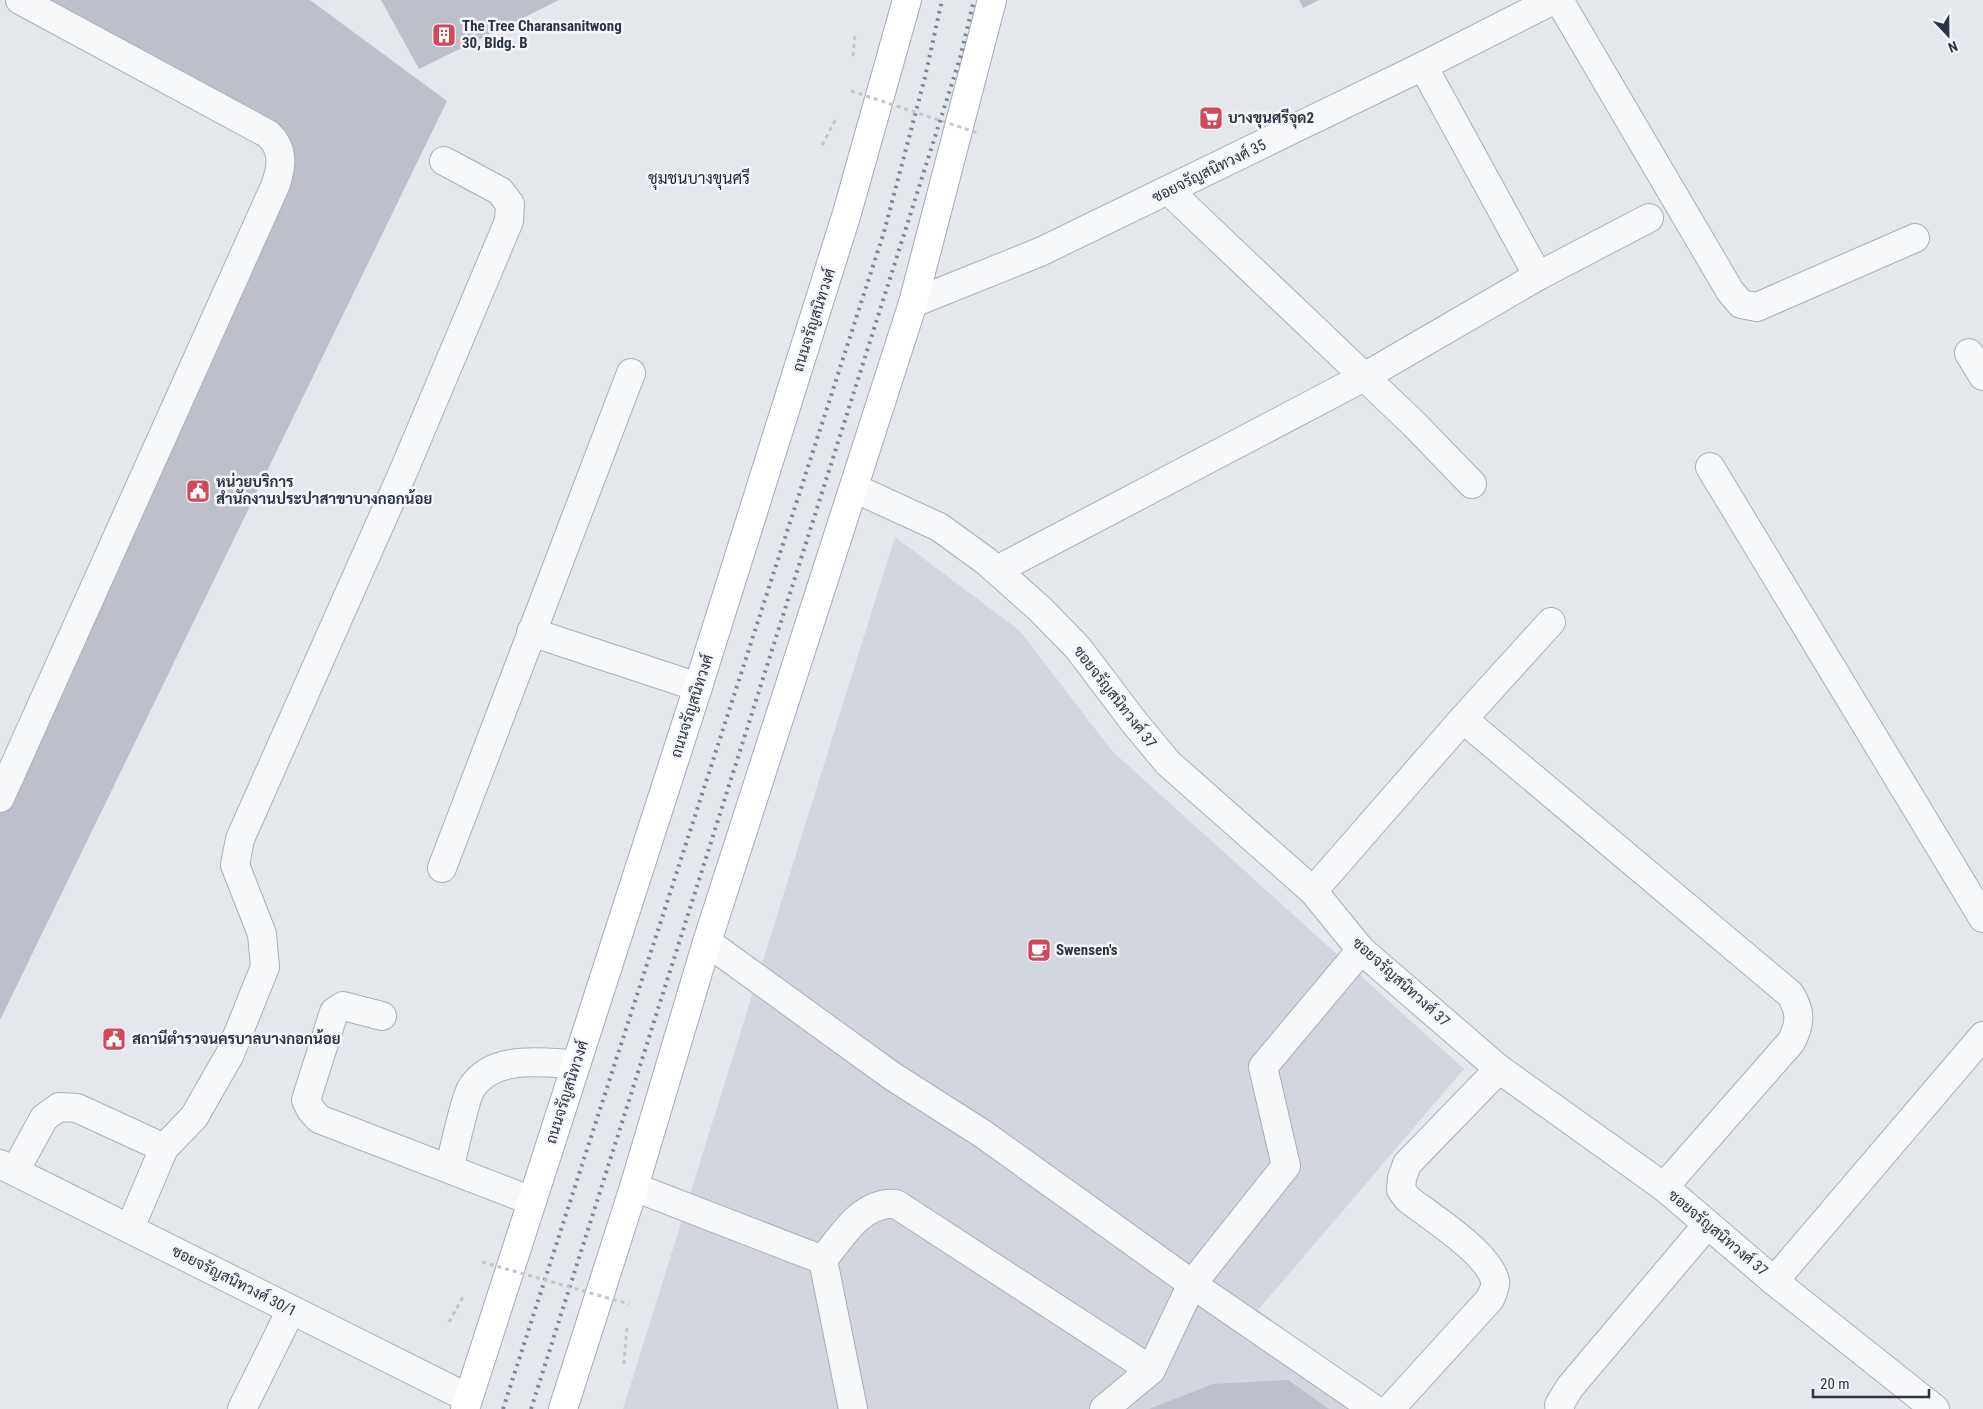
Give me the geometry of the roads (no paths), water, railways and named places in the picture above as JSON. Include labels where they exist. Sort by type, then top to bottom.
[{"type":"main road","name":"ถนนจรัญสนิทวงศ์","points":[[466,1404],[698,687],[848,213],[907,0]]},
{"type":"main road","points":[[563,1409],[634,1187],[707,942],[913,303],[992,0]]},
{"type":"street","points":[[0,798],[276,184],[282,160],[276,143],[268,134],[20,0]]},
{"type":"street","name":"ซอยจรัญสนิทวงศ์ 35","points":[[913,303],[1040,252],[1423,66],[1553,0]]},
{"type":"street","points":[[1559,0],[1730,291],[1741,304],[1757,307],[1915,238]]},
{"type":"street","points":[[1423,66],[1538,276]]},
{"type":"street","points":[[130,1228],[164,1148],[194,1117],[230,1054],[265,967],[262,934],[235,865],[240,840],[404,470],[509,220],[510,204],[500,192],[444,161]]},
{"type":"street","points":[[1168,190],[1364,377],[1472,484]]},
{"type":"street","points":[[997,570],[1364,377],[1538,276],[1649,218]]},
{"type":"street","points":[[1968,352],[1983,376]]},
{"type":"street","points":[[442,868],[631,373]]},
{"type":"street","points":[[1710,467],[1983,918]]},
{"type":"street","name":"ซอยจรัญสนิทวงศ์ 37","points":[[854,488],[939,527],[997,570],[1078,648],[1134,722],[1168,763],[1313,891],[1361,950],[1499,1068],[1664,1188],[1774,1280],[1935,1409]]},
{"type":"street","points":[[1313,891],[1463,718],[1551,622]]},
{"type":"street","points":[[531,632],[698,687]]},
{"type":"street","points":[[1463,718],[1783,988],[1798,1006],[1800,1017],[1798,1029],[1791,1042],[1664,1188]]},
{"type":"street","points":[[707,942],[892,1076],[983,1134],[1192,1284],[1374,1409]]},
{"type":"street","points":[[1104,1409],[1151,1370],[1192,1284],[1286,1166],[1262,1067],[1361,950]]},
{"type":"street","points":[[382,1016],[343,1006],[334,1012],[306,1100],[311,1110],[319,1119],[532,1201]]},
{"type":"street","points":[[1774,1280],[1983,1036]]},
{"type":"street","points":[[449,1168],[472,1087],[491,1069],[514,1063],[576,1064]]},
{"type":"street","points":[[1390,1409],[1490,1299],[1496,1284],[1492,1271],[1476,1252],[1408,1199],[1400,1190],[1407,1164],[1499,1068]]},
{"type":"street","points":[[7,1167],[44,1118],[59,1107],[77,1108],[164,1148]]},
{"type":"street","name":"ซอยจรัญสนิทวงศ์ 30/1","points":[[7,1167],[291,1310],[466,1404]]},
{"type":"street","points":[[634,1187],[822,1260]]},
{"type":"street","points":[[822,1260],[859,1217],[879,1206],[896,1204],[1151,1370]]},
{"type":"street","points":[[1560,1409],[1559,1405],[1570,1387],[1707,1225]]},
{"type":"street","points":[[822,1260],[853,1409]]},
{"type":"street","points":[[242,1409],[291,1310]]},
{"type":"railway","points":[[503,1409],[884,232],[925,77],[942,0]]},
{"type":"railway","points":[[531,1409],[960,58],[974,0]]},
{"type":"place","name":"The Tree Charansanitwong 30, Bldg. B","points":[[444,35]]},
{"type":"place","name":"บางขุนศรีจุด2","points":[[1211,118]]},
{"type":"place","name":"หน่วยบริการ สำนักงานประปาสาขาบางกอกน้อย","points":[[198,491]]},
{"type":"place","name":"Swensen's","points":[[1039,950]]},
{"type":"place","name":"สถานีตำรวจนครบาลบางกอกน้อย","points":[[114,1039]]},
{"type":"district","name":"ชุมชนบางขุนศรี","points":[[699,178]]}]
